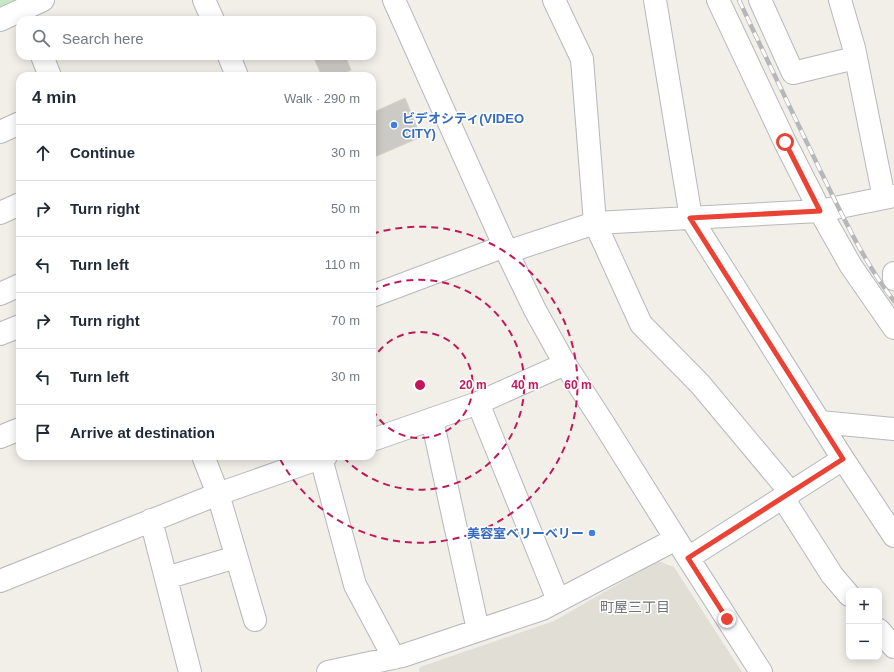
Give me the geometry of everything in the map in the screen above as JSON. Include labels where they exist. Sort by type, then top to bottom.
[{"type":"street","points":[[25,15],[43,0]]},
{"type":"street","points":[[204,0],[211,16]]},
{"type":"street","points":[[394,0],[506,249],[535,310],[564,364],[602,421],[761,672]]},
{"type":"street","points":[[554,0],[582,60],[595,223],[641,324],[700,384],[787,495],[832,575],[846,591]]},
{"type":"street","points":[[655,0],[690,218],[843,459],[894,536]]},
{"type":"street","points":[[718,0],[785,142],[820,211],[851,266],[894,328]]},
{"type":"street","points":[[760,0],[793,73],[855,58]]},
{"type":"street","points":[[376,295],[506,249],[595,223],[820,211],[889,197],[855,58],[854,48],[840,0]]},
{"type":"street","points":[[0,20],[16,17]]},
{"type":"street","points":[[44,60],[48,72]]},
{"type":"street","points":[[231,60],[236,72]]},
{"type":"street","points":[[0,132],[16,125]]},
{"type":"street","points":[[0,213],[16,206]]},
{"type":"street","points":[[894,273],[894,279]]},
{"type":"street","points":[[0,294],[16,287]]},
{"type":"street","points":[[0,334],[16,328]]},
{"type":"street","points":[[376,439],[478,403],[564,364]]},
{"type":"street","points":[[478,403],[558,600]]},
{"type":"street","points":[[432,419],[478,630]]},
{"type":"street","points":[[820,422],[894,429]]},
{"type":"street","points":[[0,437],[16,431]]},
{"type":"street","points":[[688,558],[843,459]]},
{"type":"street","points":[[205,460],[218,494],[254,620]]},
{"type":"street","points":[[0,581],[218,494],[315,460]]},
{"type":"street","points":[[325,460],[355,585],[402,662]]},
{"type":"street","points":[[871,502],[894,503]]},
{"type":"street","points":[[151,520],[190,672]]},
{"type":"street","points":[[328,672],[402,662],[478,630],[542,609],[676,539]]},
{"type":"street","points":[[166,578],[236,557]]},
{"type":"street","points":[[882,633],[894,647]]},
{"type":"shaded area","points":[[658,561],[674,567],[742,672],[419,671],[420,667],[554,621]]},
{"type":"green space","points":[[0,0],[43,0],[0,19]]},
{"type":"building","points":[[315,60],[347,60],[351,70],[346,72],[320,72]]},
{"type":"building","name":"ビデオシティ(VIDEO CITY)","points":[[405,98],[421,137],[376,156],[376,111]]},
{"type":"railway","points":[[739,0],[846,223],[873,271],[894,301]]},
{"type":"place","name":"ビデオシティ(VIDEO CITY)","points":[[394,125]]},
{"type":"place","name":"美容室ベリーベリー","points":[[592,533]]},
{"type":"district","name":"町屋三丁目","points":[[635,607]]},
{"type":"route","points":[[727,619],[688,558],[843,459],[690,218],[820,211],[785,142]]}]
